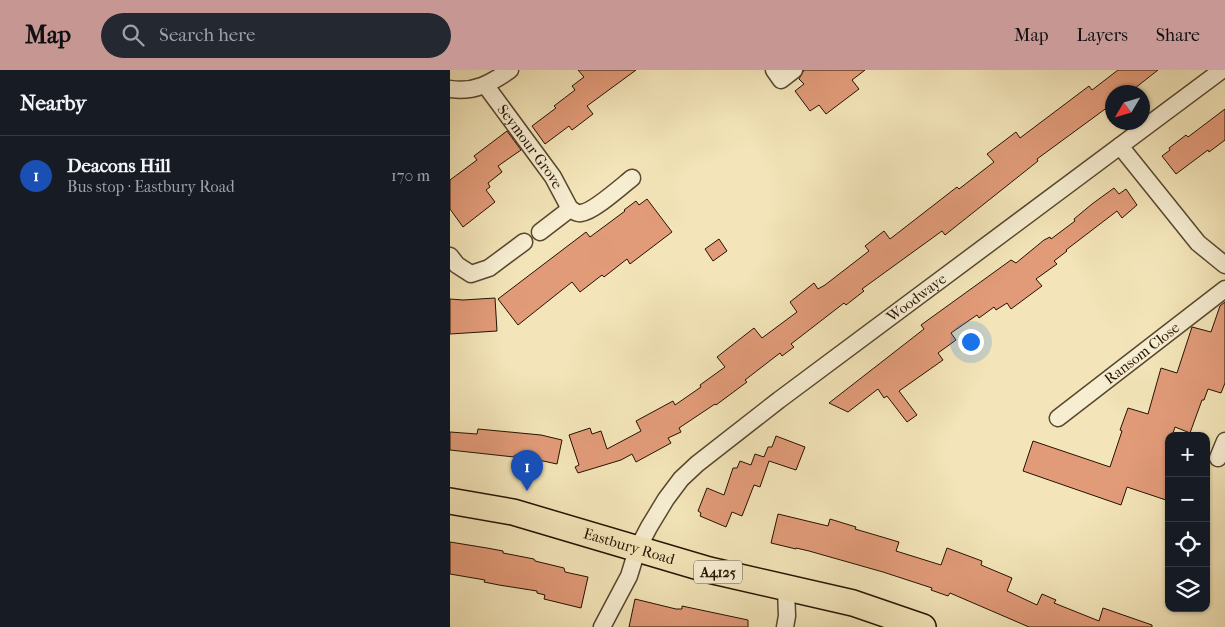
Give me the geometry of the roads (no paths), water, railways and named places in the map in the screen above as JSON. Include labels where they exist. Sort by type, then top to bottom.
[{"type":"main road","name":"Eastbury Road","points":[[450,501],[513,512],[716,572],[852,603],[924,627]]},
{"type":"street","points":[[450,91],[486,86],[510,70]]},
{"type":"street","points":[[774,70],[781,80],[794,70]]},
{"type":"street","name":"Woodwaye","points":[[602,627],[628,576],[637,550],[649,527],[666,499],[681,479],[696,464],[1222,70]]},
{"type":"street","name":"Seymour Grove","points":[[486,86],[553,177],[570,209]]},
{"type":"street","points":[[1120,146],[1188,232],[1198,243],[1225,265]]},
{"type":"street","points":[[540,232],[570,209],[577,213],[587,212],[632,178]]},
{"type":"street","points":[[450,256],[457,265],[471,274],[489,268],[524,242]]},
{"type":"street","name":"Ransom Close","points":[[1058,418],[1225,289]]},
{"type":"street","points":[[1218,458],[1225,441]]},
{"type":"street","points":[[785,627],[787,616],[786,589]]},
{"type":"place","name":"Deacons Hill","points":[[527,491]]}]
